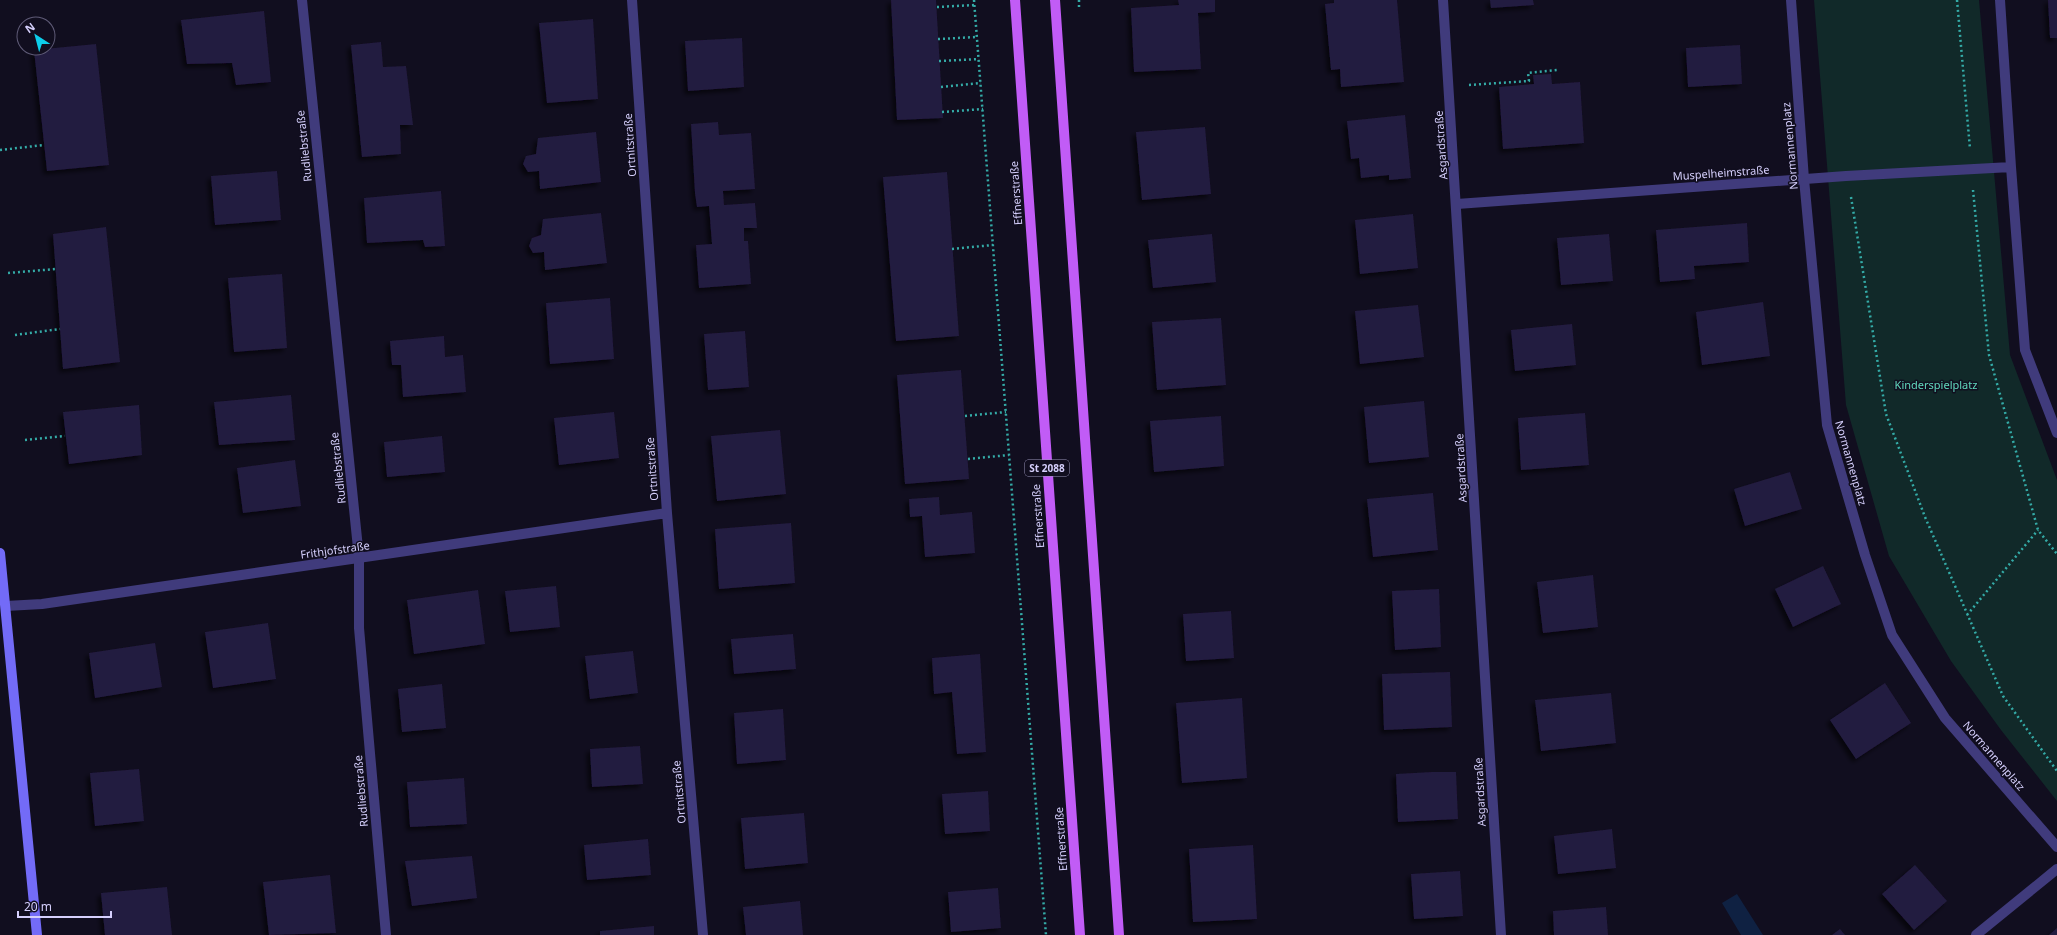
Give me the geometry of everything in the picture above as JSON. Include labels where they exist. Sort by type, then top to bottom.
[{"type":"main road","name":"Effnerstraße","points":[[1014,0],[1080,935]]},
{"type":"main road","points":[[1055,0],[1119,935]]},
{"type":"main road","points":[[0,553],[37,935]]},
{"type":"street","name":"Rudliebstraße","points":[[302,0],[359,558],[359,628],[386,935]]},
{"type":"street","name":"Ortnitstraße","points":[[632,0],[668,513],[703,935]]},
{"type":"street","name":"Asgardstraße","points":[[1443,0],[1457,204],[1501,935]]},
{"type":"street","name":"Normannenplatz","points":[[1791,0],[1804,179],[1827,425],[1866,556],[1892,635],[1945,718],[2057,847]]},
{"type":"street","points":[[2000,0],[2011,167],[2026,350],[2057,433]]},
{"type":"street","name":"Muspelheimstraße","points":[[1457,204],[1846,176],[2011,167]]},
{"type":"street","name":"Frithjofstraße","points":[[6,606],[42,604],[668,513]]},
{"type":"street","points":[[1976,935],[2057,869]]},
{"type":"path","points":[[974,0],[1046,935]]},
{"type":"path","points":[[1957,0],[1971,169],[1989,355],[2038,530],[2057,554]]},
{"type":"path","points":[[936,7],[975,5]]},
{"type":"path","points":[[938,39],[977,37]]},
{"type":"path","points":[[940,61],[979,59]]},
{"type":"path","points":[[1449,86],[1529,81],[1528,73],[1557,70]]},
{"type":"path","points":[[941,86],[981,83]]},
{"type":"path","points":[[942,112],[983,109]]},
{"type":"path","points":[[0,150],[44,145]]},
{"type":"path","points":[[1846,176],[1856,221],[1886,414],[1925,517],[2003,696],[2057,771]]},
{"type":"path","points":[[952,249],[993,245]]},
{"type":"path","points":[[8,273],[56,269]]},
{"type":"path","points":[[14,335],[60,329]]},
{"type":"path","points":[[965,416],[1006,412]]},
{"type":"path","points":[[25,440],[66,436]]},
{"type":"path","points":[[968,459],[1009,455]]},
{"type":"path","points":[[1967,615],[2038,530]]},
{"type":"green space","name":"Kinderspielplatz","points":[[1814,0],[1979,0],[2010,355],[2057,480],[2057,801],[2001,730],[1951,661],[1889,556],[1846,405]]},
{"type":"water","points":[[1737,894],[1763,935],[1741,935],[1722,903]]},
{"type":"building","points":[[891,0],[936,0],[943,118],[897,120]]},
{"type":"building","points":[[1178,0],[1215,0],[1215,12],[1198,13],[1201,69],[1134,72],[1131,8],[1179,5]]},
{"type":"building","points":[[1334,0],[1397,0],[1404,82],[1341,87],[1340,69],[1331,70],[1325,4],[1334,3]]},
{"type":"building","points":[[1490,0],[1533,0],[1534,5],[1491,8]]},
{"type":"building","points":[[2048,0],[2057,0],[2057,38],[2050,38]]},
{"type":"building","points":[[264,11],[271,82],[236,85],[232,63],[187,64],[181,20]]},
{"type":"building","points":[[593,19],[598,99],[547,103],[539,23]]},
{"type":"building","points":[[742,38],[744,87],[688,91],[685,41]]},
{"type":"building","points":[[381,42],[383,67],[406,66],[413,125],[400,125],[401,154],[362,157],[351,45]]},
{"type":"building","points":[[96,44],[109,165],[47,171],[35,56],[56,56],[56,48]]},
{"type":"building","points":[[1740,45],[1742,84],[1688,87],[1686,48]]},
{"type":"building","points":[[1551,74],[1552,84],[1580,82],[1584,143],[1503,149],[1499,87],[1534,84],[1533,75]]},
{"type":"building","points":[[1405,115],[1411,178],[1389,180],[1389,175],[1361,178],[1359,158],[1351,159],[1347,121]]},
{"type":"building","points":[[718,122],[719,135],[751,133],[755,189],[723,191],[724,205],[755,203],[757,228],[744,228],[744,241],[748,241],[751,284],[699,288],[696,245],[712,244],[709,206],[697,207],[691,124]]},
{"type":"building","points":[[1205,127],[1211,194],[1142,200],[1136,132]]},
{"type":"building","points":[[596,132],[601,182],[540,189],[539,171],[528,172],[523,164],[526,156],[536,154],[538,138]]},
{"type":"building","points":[[277,171],[281,220],[215,225],[211,176]]},
{"type":"building","points":[[947,172],[959,336],[896,341],[883,177]]},
{"type":"building","points":[[441,191],[445,246],[425,247],[423,240],[367,243],[364,198]]},
{"type":"building","points":[[601,213],[607,263],[545,270],[544,252],[533,253],[529,246],[532,238],[541,235],[543,219]]},
{"type":"building","points":[[1413,214],[1418,268],[1360,274],[1355,220]]},
{"type":"building","points":[[1747,223],[1749,262],[1694,266],[1695,279],[1660,282],[1656,230]]},
{"type":"building","points":[[106,227],[120,362],[63,369],[53,234]]},
{"type":"building","points":[[1212,234],[1216,282],[1153,288],[1148,240]]},
{"type":"building","points":[[1609,234],[1613,281],[1561,285],[1557,238]]},
{"type":"building","points":[[282,274],[287,348],[234,352],[228,278]]},
{"type":"building","points":[[610,298],[614,359],[550,364],[546,303]]},
{"type":"building","points":[[1763,302],[1770,356],[1702,365],[1696,312]]},
{"type":"building","points":[[1418,305],[1424,357],[1360,364],[1355,311]]},
{"type":"building","points":[[1221,318],[1226,385],[1157,390],[1152,322]]},
{"type":"building","points":[[1572,324],[1576,365],[1515,371],[1511,330]]},
{"type":"building","points":[[745,331],[749,387],[708,390],[704,334]]},
{"type":"building","points":[[444,336],[445,357],[463,355],[466,392],[403,397],[401,365],[392,365],[390,341]]},
{"type":"building","points":[[961,370],[969,479],[905,484],[897,375]]},
{"type":"building","points":[[291,395],[295,440],[219,445],[214,402]]},
{"type":"building","points":[[1424,401],[1429,457],[1369,463],[1364,407]]},
{"type":"building","points":[[139,405],[142,455],[69,464],[63,412]]},
{"type":"building","points":[[614,412],[619,458],[559,465],[554,418]]},
{"type":"building","points":[[1585,413],[1589,465],[1521,470],[1518,418]]},
{"type":"building","points":[[1221,416],[1224,466],[1154,472],[1150,421]]},
{"type":"building","points":[[780,430],[786,494],[717,501],[711,436]]},
{"type":"building","points":[[442,436],[445,472],[387,477],[384,442]]},
{"type":"building","points":[[295,460],[301,506],[243,513],[237,468]]},
{"type":"building","points":[[1790,472],[1802,509],[1745,526],[1734,489]]},
{"type":"building","points":[[1433,493],[1438,550],[1373,557],[1367,499]]},
{"type":"building","points":[[939,497],[940,515],[972,512],[975,553],[925,557],[922,516],[910,517],[909,499]]},
{"type":"building","points":[[791,523],[795,583],[719,589],[715,529]]},
{"type":"building","points":[[1823,566],[1841,604],[1793,627],[1775,589]]},
{"type":"building","points":[[1593,575],[1598,627],[1543,633],[1537,582]]},
{"type":"building","points":[[556,586],[560,627],[510,632],[505,591]]},
{"type":"building","points":[[1439,589],[1441,647],[1395,650],[1392,591]]},
{"type":"building","points":[[478,590],[485,644],[414,654],[407,600]]},
{"type":"building","points":[[1231,611],[1234,658],[1186,661],[1183,614]]},
{"type":"building","points":[[268,623],[276,679],[213,688],[205,632]]},
{"type":"building","points":[[793,634],[796,669],[734,674],[731,639]]},
{"type":"building","points":[[155,643],[162,687],[95,698],[89,653]]},
{"type":"building","points":[[633,651],[638,693],[590,699],[585,656]]},
{"type":"building","points":[[980,654],[986,752],[957,754],[952,692],[934,694],[932,658]]},
{"type":"building","points":[[1450,672],[1452,727],[1384,730],[1382,674]]},
{"type":"building","points":[[1885,683],[1911,723],[1856,759],[1830,720]]},
{"type":"building","points":[[442,684],[446,728],[402,732],[398,689]]},
{"type":"building","points":[[1611,693],[1616,743],[1541,751],[1535,700]]},
{"type":"building","points":[[1242,698],[1247,778],[1182,783],[1176,703]]},
{"type":"building","points":[[783,709],[786,760],[737,764],[734,713]]},
{"type":"building","points":[[640,746],[643,784],[592,787],[590,749]]},
{"type":"building","points":[[139,769],[144,821],[95,826],[90,773]]},
{"type":"building","points":[[1456,772],[1458,819],[1398,822],[1396,774]]},
{"type":"building","points":[[464,778],[467,824],[410,827],[407,782]]},
{"type":"building","points":[[988,791],[990,831],[945,834],[942,794]]},
{"type":"building","points":[[804,813],[808,863],[745,869],[741,818]]},
{"type":"building","points":[[1612,829],[1616,868],[1558,874],[1554,836]]},
{"type":"building","points":[[648,839],[651,875],[587,880],[584,845]]},
{"type":"building","points":[[1253,845],[1257,919],[1193,922],[1189,849]]},
{"type":"building","points":[[472,856],[477,898],[412,906],[405,861]]},
{"type":"building","points":[[1915,865],[1947,901],[1914,930],[1882,894]]},
{"type":"building","points":[[1460,871],[1463,916],[1414,919],[1411,874]]},
{"type":"building","points":[[330,875],[336,933],[269,935],[263,882]]},
{"type":"building","points":[[167,887],[172,935],[105,935],[101,893]]},
{"type":"building","points":[[998,888],[1001,928],[951,932],[948,892]]},
{"type":"building","points":[[800,901],[803,935],[746,935],[743,907]]},
{"type":"building","points":[[1606,907],[1608,935],[1554,935],[1553,911]]},
{"type":"building","points":[[654,926],[654,935],[600,935],[600,931]]},
{"type":"building","points":[[2057,928],[2057,935],[2049,935]]},
{"type":"building","points":[[1840,929],[1845,935],[1832,935]]}]
